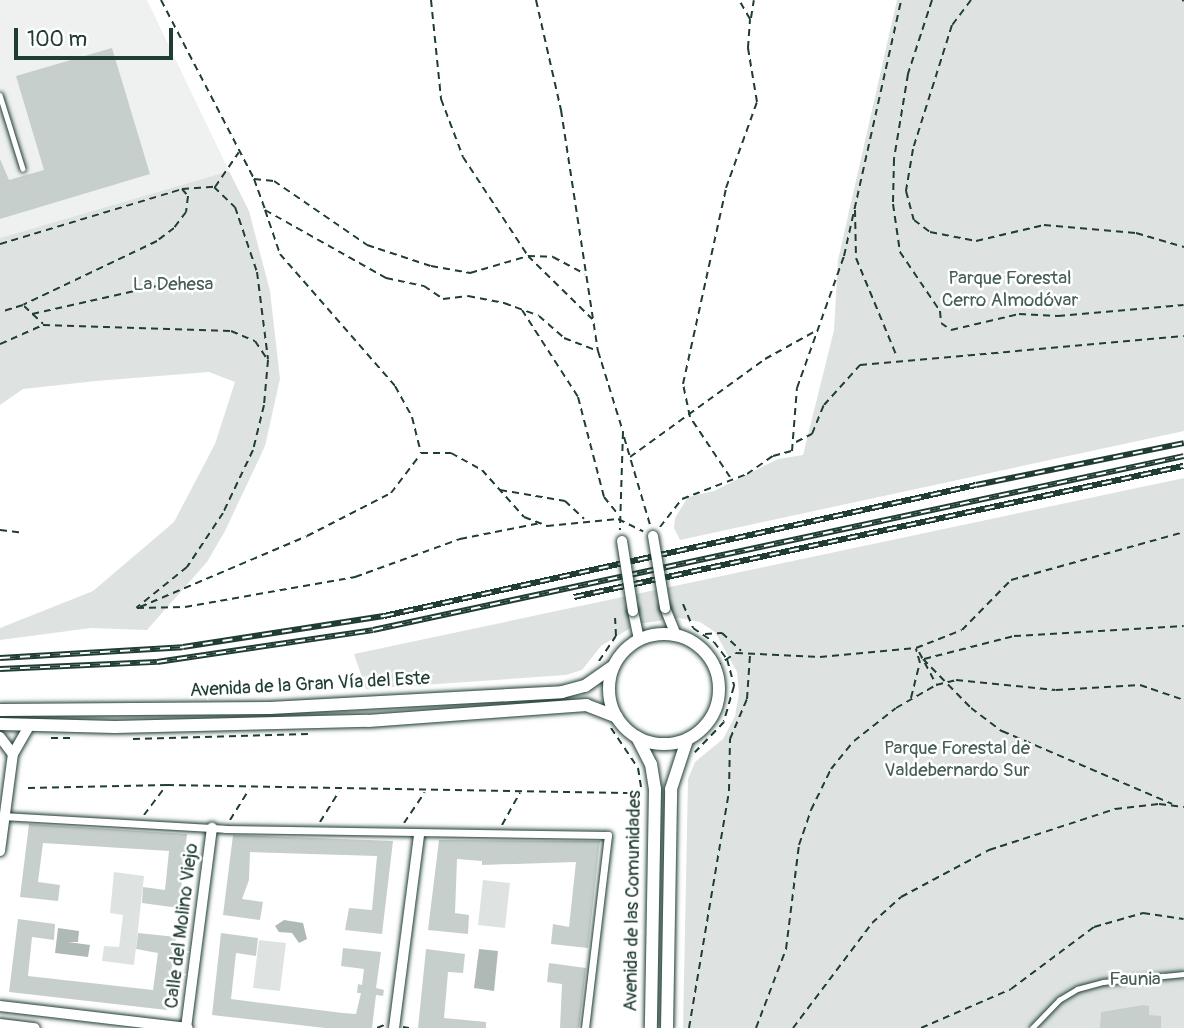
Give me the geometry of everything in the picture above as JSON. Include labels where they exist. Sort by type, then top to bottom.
[{"type":"street","points":[[653,537],[666,608],[676,635]]},
{"type":"street","points":[[622,541],[639,640]]},
{"type":"street","points":[[676,635],[703,650],[715,667],[719,688],[716,709],[704,727],[687,740],[661,744],[637,737],[613,722],[609,695],[614,666],[639,640],[676,635]]},
{"type":"street","name":"Avenida de la Gran Vía del Este","points":[[0,710],[270,708],[566,691],[585,686],[614,666]]},
{"type":"street","name":"Avenida de la Gran Vía del Este","points":[[0,724],[368,721],[586,705],[613,722]]},
{"type":"street","points":[[0,851],[2,816],[13,754],[30,725]]},
{"type":"street","points":[[0,737],[13,754]]},
{"type":"street","name":"Avenida de las Comunidades","points":[[637,737],[651,764],[655,789],[651,1028]]},
{"type":"street","name":"Avenida de las Comunidades","points":[[667,1028],[670,789],[687,740]]},
{"type":"street","points":[[2,816],[314,832],[608,835],[585,1028]]},
{"type":"street","name":"Calle del Molino Viejo","points":[[187,1028],[212,828]]},
{"type":"street","points":[[395,1027],[419,835]]},
{"type":"street","points":[[0,1006],[187,1028]]},
{"type":"street","points":[[0,1024],[35,1028]]},
{"type":"lane","points":[[0,95],[23,169]]},
{"type":"lane","points":[[1032,1028],[1059,1000],[1077,989],[1103,982],[1184,974]]},
{"type":"path","points":[[161,0],[254,179],[280,254],[395,386],[412,417],[421,453]]},
{"type":"path","points":[[431,0],[441,99],[463,157],[528,256],[593,319]]},
{"type":"path","points":[[536,0],[561,110],[598,351],[653,537]]},
{"type":"path","points":[[739,0],[750,19]]},
{"type":"path","points":[[730,478],[690,417],[684,384],[726,188],[757,102],[748,48],[754,0]]},
{"type":"path","points":[[653,537],[682,499],[730,478],[747,474],[773,456],[792,452],[795,443],[797,388],[844,256],[901,0]]},
{"type":"path","points":[[932,0],[908,74],[894,159],[893,204],[900,252],[940,311],[941,323],[951,330],[1018,314],[1058,316],[1184,305]]},
{"type":"path","points":[[971,0],[952,25],[913,149],[906,191],[914,220],[930,232],[976,240],[1044,225],[1136,233],[1184,247]]},
{"type":"path","points":[[214,187],[239,152]]},
{"type":"path","points":[[254,179],[274,181],[367,245],[444,270],[470,273],[528,256],[553,257],[586,274]]},
{"type":"path","points":[[0,244],[182,189],[214,187],[235,207],[249,239],[265,310],[268,360],[264,405],[253,450],[223,513],[187,567],[136,608]]},
{"type":"path","points":[[0,312],[23,305],[165,234],[186,212],[188,196],[182,189]]},
{"type":"path","points":[[855,200],[856,258],[898,358]]},
{"type":"path","points":[[265,210],[386,278],[424,286],[443,299],[468,296],[522,310],[538,316],[564,338],[598,351]]},
{"type":"path","points":[[32,314],[180,281]]},
{"type":"path","points":[[23,305],[43,325]]},
{"type":"path","points":[[522,310],[578,397],[604,497],[618,515]]},
{"type":"path","points":[[0,344],[43,325],[231,331],[255,341],[268,360]]},
{"type":"path","points":[[630,457],[690,417],[765,359],[815,332]]},
{"type":"path","points":[[795,443],[812,434],[824,405],[860,365],[898,358],[1184,335]]},
{"type":"path","points":[[622,541],[618,515],[623,432]]},
{"type":"path","points":[[421,453],[451,453],[482,470],[524,517],[540,523]]},
{"type":"path","points":[[136,608],[307,536],[391,493],[421,453]]},
{"type":"path","points":[[499,490],[565,501],[585,521]]},
{"type":"path","points":[[136,608],[185,607],[343,579],[460,539],[540,523],[618,519],[653,537]]},
{"type":"path","points":[[0,530],[23,533]]},
{"type":"path","points":[[715,667],[743,653],[820,657],[916,648],[962,630],[1010,580],[1184,532]]},
{"type":"path","points":[[682,604],[692,628],[704,634],[727,659],[733,701],[716,734],[690,757]]},
{"type":"path","points":[[594,667],[616,636],[615,618]]},
{"type":"path","points":[[923,659],[1014,635],[1184,626]]},
{"type":"path","points":[[704,634],[722,633],[743,653]]},
{"type":"path","points":[[916,648],[936,685]]},
{"type":"path","points":[[910,700],[920,663],[916,648]]},
{"type":"path","points":[[689,1028],[729,791],[730,739],[747,699],[750,654]]},
{"type":"path","points":[[923,659],[971,708],[1002,731],[1174,806]]},
{"type":"path","points":[[756,1028],[786,949],[799,845],[811,810],[831,769],[854,741],[910,700],[936,685],[947,683],[984,681],[1056,690],[1140,685],[1184,700]]},
{"type":"path","points":[[613,722],[638,768],[641,788]]},
{"type":"path","points":[[136,824],[167,785]]},
{"type":"path","points":[[28,788],[167,785],[641,793]]},
{"type":"path","points":[[225,829],[250,788]]},
{"type":"path","points":[[314,832],[340,790]]},
{"type":"path","points":[[397,834],[425,791]]},
{"type":"path","points":[[496,835],[520,793]]},
{"type":"path","points":[[793,1028],[872,923],[901,897],[989,850],[1115,809],[1184,807]]},
{"type":"path","points":[[921,1028],[1011,989],[1094,927],[1143,913],[1184,919]]},
{"type":"path","points":[[377,1028],[409,1028]]},
{"type":"shaded area","points":[[0,0],[147,0],[229,171],[0,238]]},
{"type":"shaded area","points":[[284,920],[303,923],[307,939],[299,943],[292,933],[279,932],[275,926]]},
{"type":"shaded area","points":[[58,928],[79,931],[78,942],[68,942],[90,945],[88,957],[55,953]]},
{"type":"shaded area","points":[[479,949],[498,951],[494,991],[474,988]]},
{"type":"green space","name":"Parque Forestal Cerro Almodóvar","points":[[897,0],[1184,0],[1184,431],[680,540],[674,528],[675,518],[688,497],[714,491],[778,459],[803,455],[834,330],[838,260]]},
{"type":"green space","name":"La Dehesa","points":[[229,171],[249,211],[270,291],[280,379],[265,446],[225,531],[207,562],[147,630],[91,628],[0,640],[0,628],[93,591],[174,522],[215,444],[235,382],[209,372],[96,381],[23,389],[0,405],[0,238]]},
{"type":"green space","name":"Parque Forestal de Valdebernardo Sur","points":[[1184,478],[1184,1028],[683,1028],[688,779],[695,762],[723,739],[735,716],[739,693],[737,672],[715,632],[700,622],[679,618],[637,624],[601,646],[582,670],[566,675],[366,689],[354,654]]},
{"type":"green space","points":[[114,872],[144,876],[134,965],[102,961],[104,946],[119,947],[123,915],[110,913]]},
{"type":"green space","points":[[483,880],[510,883],[505,928],[478,925]]},
{"type":"green space","points":[[259,940],[286,943],[280,991],[253,988]]},
{"type":"building","points":[[112,48],[150,174],[0,219],[0,159],[9,180],[44,170],[16,76]]},
{"type":"building","points":[[29,824],[187,834],[179,908],[142,903],[143,887],[165,890],[169,851],[43,843],[38,882],[60,885],[58,901],[20,897]]},
{"type":"building","points":[[233,835],[393,841],[382,934],[345,930],[349,908],[372,910],[377,856],[250,852],[249,880],[242,899],[263,902],[260,920],[223,915]]},
{"type":"building","points":[[439,840],[600,841],[588,948],[551,944],[553,924],[569,927],[576,862],[482,865],[482,861],[457,859],[455,913],[469,915],[468,934],[428,930]]},
{"type":"building","points":[[18,919],[55,924],[54,940],[32,937],[28,976],[153,990],[158,953],[136,949],[138,933],[176,937],[167,1010],[9,992]]},
{"type":"building","points":[[221,933],[258,938],[256,956],[236,953],[231,999],[343,1013],[356,1014],[361,993],[357,993],[358,984],[362,985],[364,969],[341,966],[343,948],[381,952],[376,988],[384,990],[383,996],[376,995],[372,1028],[325,1028],[212,1015]]},
{"type":"building","points":[[426,949],[465,954],[463,973],[448,972],[444,1018],[486,1022],[486,1028],[418,1028]]},
{"type":"building","points":[[549,963],[586,968],[579,1028],[560,1028],[562,984],[547,982]]},
{"type":"building","points":[[1149,1006],[1149,1015],[1161,1016],[1161,1028],[1100,1028],[1101,1012]]},
{"type":"railway","points":[[0,658],[183,647],[384,616],[976,485],[1184,443]]},
{"type":"railway","points":[[0,669],[157,662],[373,630],[1184,456]]},
{"type":"railway","points":[[574,597],[1183,466]]},
{"type":"park label","name":"Faunia","points":[[1135,980]]}]
